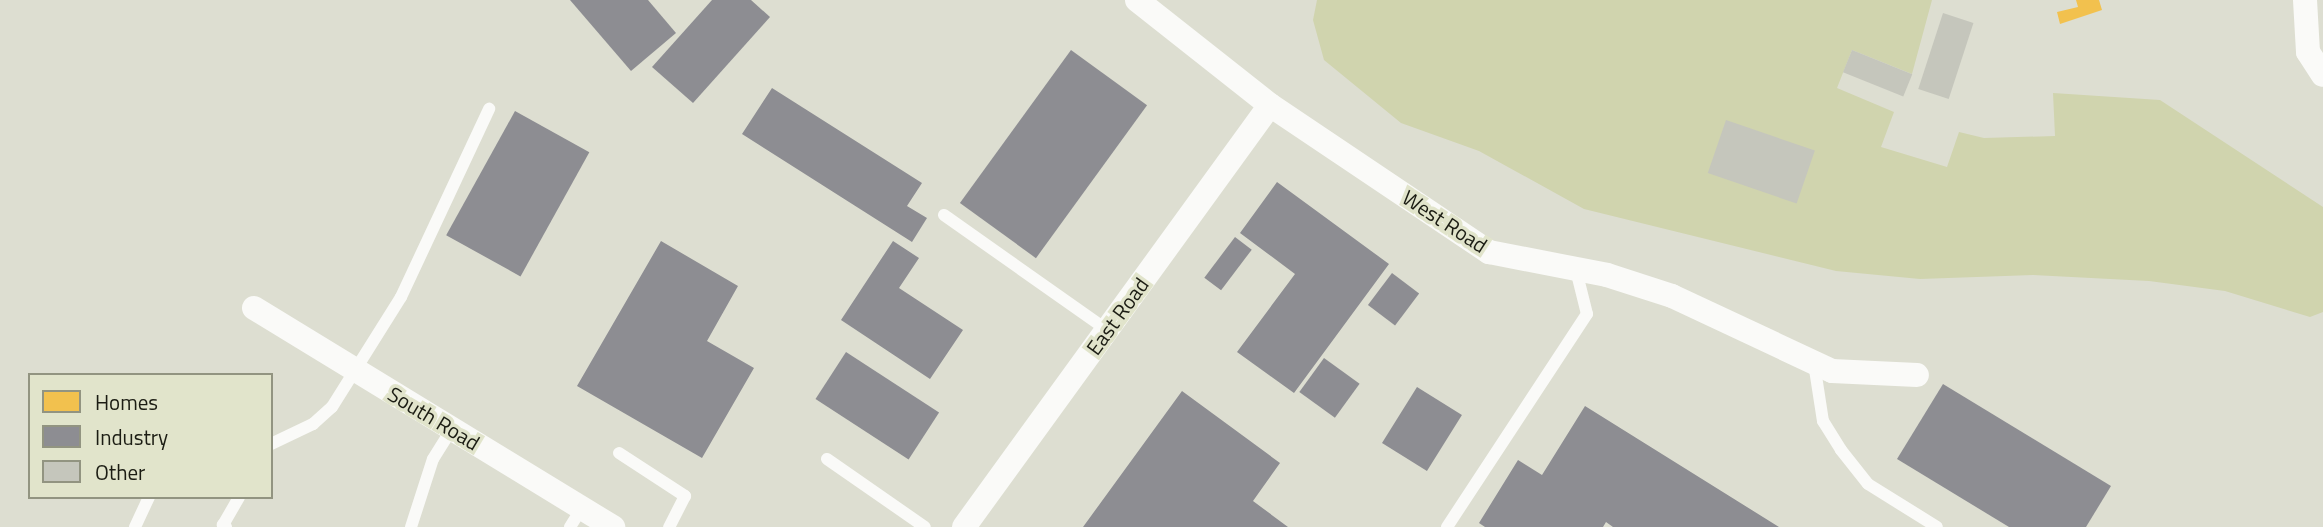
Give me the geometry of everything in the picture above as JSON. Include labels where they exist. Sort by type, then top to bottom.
[{"type":"street","name":"West Road","points":[[1137,0],[1270,104],[1489,252],[1576,270],[1672,296],[1832,371],[1917,375]]},
{"type":"street","points":[[2305,0],[2308,52],[2323,75]]},
{"type":"street","name":"East Road","points":[[964,527],[1270,104]]},
{"type":"street","name":"South Road","points":[[254,308],[452,429],[576,517],[613,527]]},
{"type":"lane","points":[[273,443],[313,424],[332,407],[401,297],[489,109]]},
{"type":"lane","points":[[944,215],[1107,330]]},
{"type":"lane","points":[[1447,527],[1587,314],[1576,270]]},
{"type":"lane","points":[[1814,363],[1823,421],[1842,450],[1868,484],[1937,527]]},
{"type":"lane","points":[[411,527],[433,459],[452,429]]},
{"type":"lane","points":[[619,453],[685,496],[669,527]]},
{"type":"lane","points":[[827,459],[925,527]]},
{"type":"lane","points":[[135,527],[148,499]]},
{"type":"lane","points":[[226,527],[223,525],[238,499]]},
{"type":"green space","points":[[1317,0],[1932,0],[1912,74],[1852,50],[1837,88],[1894,112],[1881,147],[1947,167],[1959,132],[1984,138],[2055,136],[2053,93],[2160,100],[2323,207],[2323,312],[2310,317],[2225,291],[2149,281],[2033,275],[1920,279],[1836,271],[1584,209],[1479,151],[1401,123],[1324,60],[1313,20]]},
{"type":"building: Homes","points":[[2076,0],[2099,0],[2102,10],[2060,24],[2057,12],[2078,7]]},
{"type":"building: Industry","points":[[570,0],[648,0],[676,33],[631,71]]},
{"type":"building: Industry","points":[[712,0],[751,0],[770,17],[693,103],[652,67]]},
{"type":"building: Industry","points":[[1071,50],[1147,105],[1036,258],[960,203]]},
{"type":"building: Industry","points":[[772,88],[922,183],[907,206],[927,218],[912,242],[742,134]]},
{"type":"building: Industry","points":[[515,111],[589,152],[520,276],[446,235]]},
{"type":"building: Industry","points":[[1277,182],[1389,264],[1294,393],[1237,352],[1295,274],[1240,233]]},
{"type":"building: Industry","points":[[1235,237],[1252,250],[1221,290],[1204,278]]},
{"type":"building: Industry","points":[[661,241],[738,286],[707,341],[754,368],[702,458],[577,386]]},
{"type":"building: Industry","points":[[893,241],[919,258],[899,288],[963,330],[930,379],[841,320]]},
{"type":"building: Industry","points":[[1392,273],[1419,293],[1395,325],[1368,305]]},
{"type":"building: Industry","points":[[846,352],[939,412],[909,459],[816,399]]},
{"type":"building: Industry","points":[[1324,358],[1360,384],[1335,418],[1299,392]]},
{"type":"building: Industry","points":[[1943,384],[2111,486],[2086,527],[2009,527],[1897,459]]},
{"type":"building: Industry","points":[[1417,387],[1462,415],[1427,471],[1382,443]]},
{"type":"building: Industry","points":[[1182,391],[1280,463],[1253,501],[1288,527],[1083,527]]},
{"type":"building: Industry","points":[[1585,406],[1779,527],[1613,527],[1606,522],[1603,527],[1485,527],[1479,523],[1518,460],[1542,475]]},
{"type":"building: Other","points":[[1943,13],[1973,23],[1949,99],[1918,89]]},
{"type":"building: Other","points":[[1852,50],[1912,74],[1903,97],[1843,72]]},
{"type":"building: Other","points":[[1726,120],[1815,151],[1797,204],[1708,173]]}]
